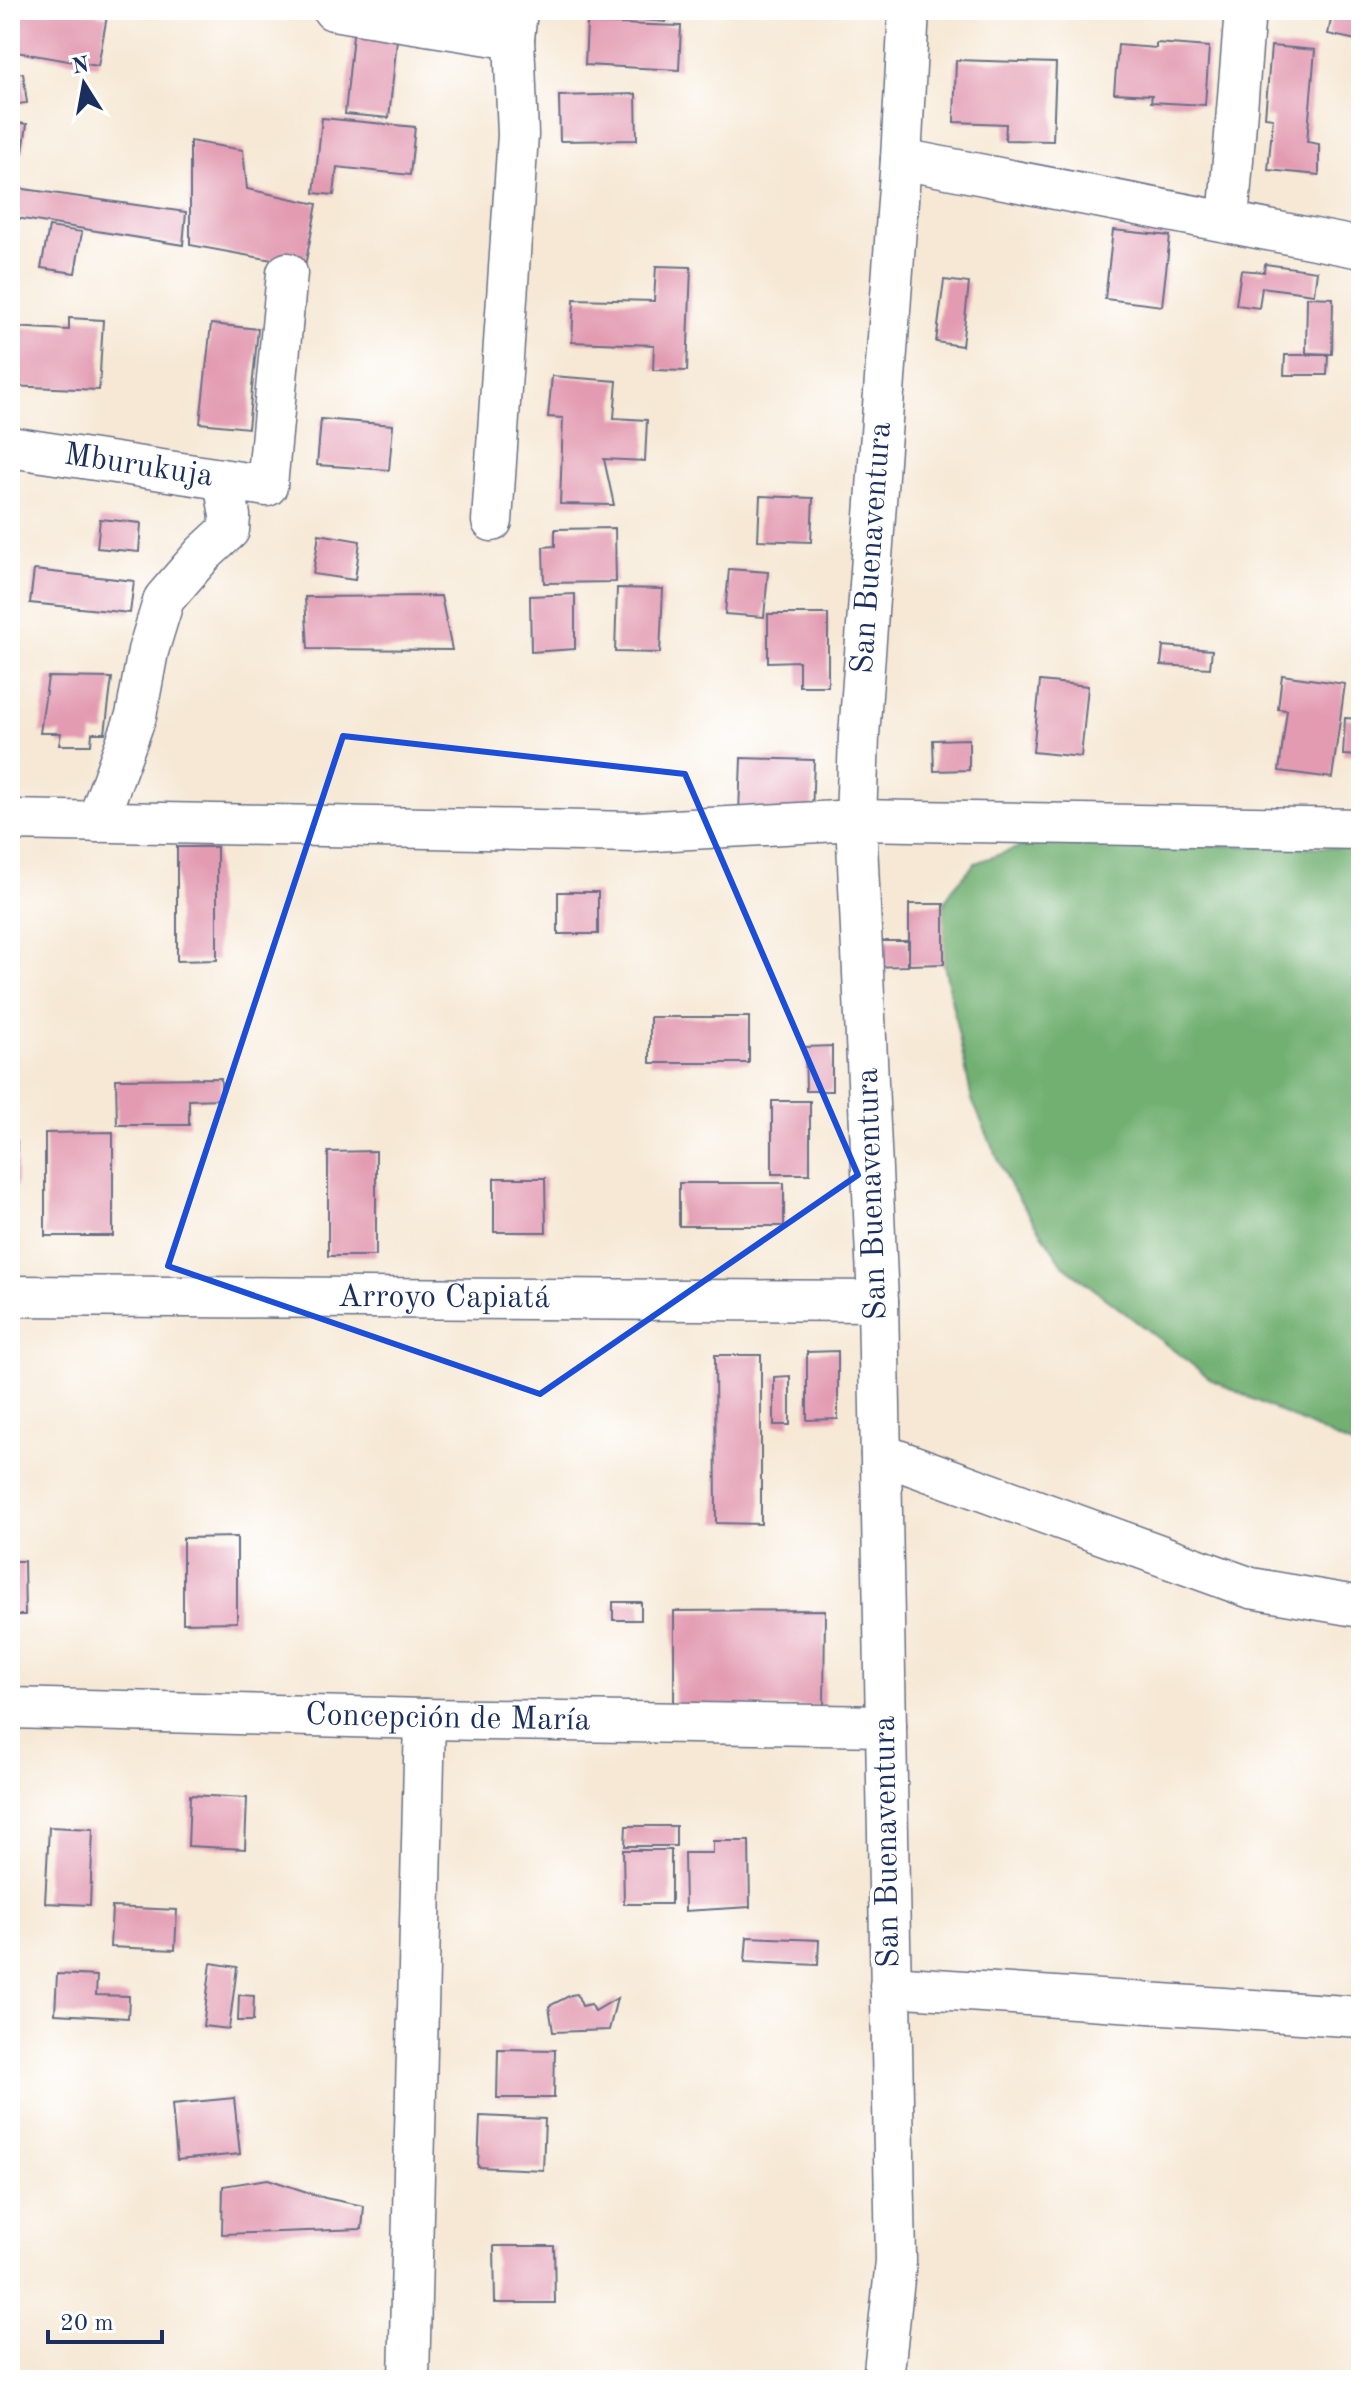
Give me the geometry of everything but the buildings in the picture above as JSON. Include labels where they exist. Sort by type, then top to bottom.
[{"type":"street","points":[[333,10],[516,25],[518,135],[492,521]]},
{"type":"street","name":"San Buenaventura","points":[[883,2380],[896,2261],[878,1301],[856,820],[859,736],[909,10]]},
{"type":"street","points":[[1228,222],[1245,10]]},
{"type":"street","points":[[901,159],[1361,248]]},
{"type":"street","name":"Mburukuja","points":[[10,447],[267,486],[287,273]]},
{"type":"street","points":[[97,822],[136,716],[148,651],[164,599],[203,554],[229,530],[224,480]]},
{"type":"street","points":[[10,820],[636,832],[856,820],[1361,829]]},
{"type":"street","name":"Arroyo Capiatá","points":[[10,1296],[878,1301]]},
{"type":"street","points":[[881,1454],[1251,1588],[1361,1607]]},
{"type":"street","name":"Concepción de María","points":[[10,1708],[425,1719],[886,1726]]},
{"type":"street","points":[[409,2380],[425,1719]]},
{"type":"street","points":[[890,1986],[1361,2017]]},
{"type":"highlighted area","points":[[343,736],[685,774],[858,1175],[540,1394],[168,1266]]},
{"type":"green space","points":[[1034,842],[1361,848],[1361,1450],[1212,1380],[1063,1265],[1009,1184],[972,1100],[944,964],[944,904],[952,889],[975,863]]}]
